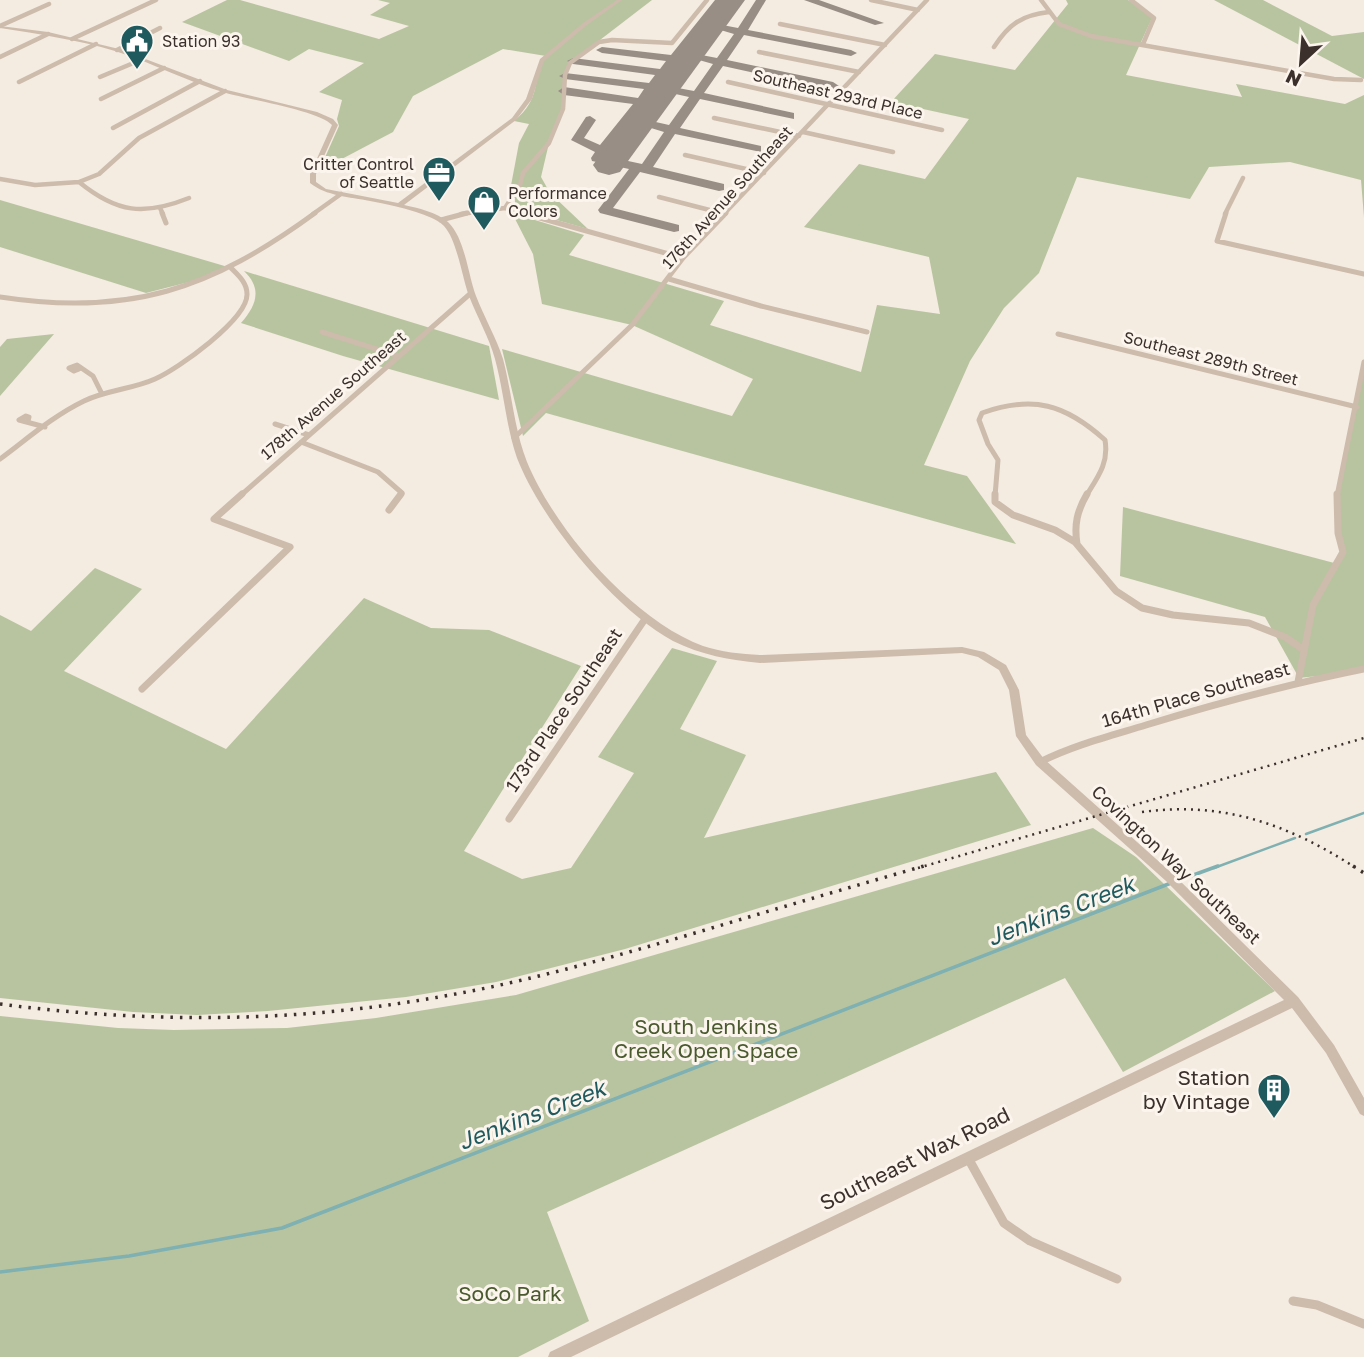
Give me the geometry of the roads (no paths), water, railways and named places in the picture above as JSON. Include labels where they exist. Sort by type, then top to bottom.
[{"type":"street","points":[[72,39],[156,0]]},
{"type":"street","points":[[398,206],[514,119],[529,99],[542,60],[585,24],[620,0]]},
{"type":"street","points":[[505,208],[520,185],[523,173],[549,143],[562,109],[565,76],[570,63],[599,42],[612,40],[672,43],[707,0]]},
{"type":"street","points":[[871,0],[918,10]]},
{"type":"street","name":"176th Avenue Southeast","points":[[514,438],[632,325],[683,258],[928,0]]},
{"type":"street","points":[[1041,0],[1059,24],[1070,29],[1334,79],[1361,80]]},
{"type":"street","points":[[1131,0],[1154,18],[1143,44]]},
{"type":"street","points":[[0,26],[49,4]]},
{"type":"street","points":[[993,47],[1011,21],[1032,13],[1049,12]]},
{"type":"street","points":[[780,24],[885,45]]},
{"type":"street","points":[[0,26],[96,44],[225,91],[315,113],[331,120],[335,125],[312,181],[318,188],[398,206],[441,220],[450,228],[471,293],[498,356],[514,438],[532,480],[560,526],[604,582],[645,619]]},
{"type":"street","points":[[117,50],[160,28]]},
{"type":"street","points":[[0,57],[48,34]]},
{"type":"street","points":[[19,82],[96,44]]},
{"type":"street","points":[[760,52],[859,72]]},
{"type":"street","points":[[100,77],[143,59]]},
{"type":"street","points":[[101,100],[164,68]]},
{"type":"street","points":[[114,128],[200,81]]},
{"type":"street","name":"Southeast 293rd Place","points":[[729,82],[942,130]]},
{"type":"street","points":[[0,179],[35,185],[79,182],[105,169],[139,138],[225,91]]},
{"type":"street","points":[[714,118],[893,152]]},
{"type":"street","points":[[685,155],[764,173]]},
{"type":"street","points":[[1243,178],[1227,208],[1217,241],[1364,274]]},
{"type":"street","points":[[79,182],[111,206],[140,210],[160,208],[189,198]]},
{"type":"street","points":[[0,297],[68,305],[117,301],[162,293],[230,268],[341,194]]},
{"type":"street","points":[[659,197],[725,214]]},
{"type":"street","points":[[160,208],[166,223]]},
{"type":"street","points":[[441,220],[473,211],[505,208],[683,258]]},
{"type":"street","points":[[0,459],[80,403],[159,377],[231,326],[243,312],[247,295],[246,283],[230,268]]},
{"type":"street","points":[[668,279],[761,306],[867,332]]},
{"type":"street","name":"178th Avenue Southeast","points":[[142,689],[290,547],[214,519],[471,293]]},
{"type":"street","points":[[322,332],[399,356]]},
{"type":"street","name":"Southeast 289th Street","points":[[1058,334],[1357,407]]},
{"type":"street","points":[[1298,682],[1313,605],[1343,552],[1336,528],[1337,498],[1344,450],[1357,407],[1364,362]]},
{"type":"street","points":[[79,369],[93,376],[102,394]]},
{"type":"street","points":[[1077,544],[1075,528],[1082,500],[1104,470],[1108,456],[1105,440],[1072,414],[1050,405],[1008,404],[982,413],[979,420],[988,444],[998,460],[995,502],[1011,514],[1046,525],[1077,544],[1115,592],[1126,601],[1153,611],[1258,624],[1286,635],[1304,650]]},
{"type":"street","points":[[28,421],[45,427]]},
{"type":"street","points":[[275,424],[309,435]]},
{"type":"street","points":[[301,442],[378,472],[402,493],[389,510]]},
{"type":"street","name":"Covington Way Southeast","points":[[645,619],[703,649],[747,659],[973,651],[991,658],[1003,668],[1014,690],[1021,736],[1040,762],[1170,877],[1294,1001],[1330,1049],[1364,1110]]},
{"type":"street","name":"173rd Place Southeast","points":[[509,819],[645,619]]},
{"type":"street","name":"164th Place Southeast","points":[[1040,762],[1062,751],[1298,682],[1364,668]]},
{"type":"street","name":"Southeast Wax Road","points":[[555,1357],[1294,1001]]},
{"type":"street","points":[[968,1157],[1004,1223],[1030,1241],[1117,1279]]},
{"type":"street","points":[[1293,1301],[1317,1305],[1364,1324]]},
{"type":"waterway","name":"Jenkins Creek","points":[[1306,834],[1364,813]]},
{"type":"waterway","name":"Jenkins Creek","points":[[1214,868],[1295,838]]},
{"type":"waterway","name":"Jenkins Creek","points":[[1177,881],[1218,866]]},
{"type":"waterway","name":"Jenkins Creek","points":[[0,1272],[129,1256],[282,1228],[1171,883]]},
{"type":"railway","points":[[918,868],[1364,738]]},
{"type":"railway","points":[[1142,812],[1200,810],[1254,819],[1305,839],[1356,868]]},
{"type":"railway","points":[[0,1004],[109,1015],[217,1018],[325,1012],[433,998],[560,971],[924,866]]},
{"type":"railway","points":[[1353,866],[1364,873]]},
{"type":"place","name":"Station 93","points":[[137,71]]},
{"type":"place","name":"Critter Control of Seattle","points":[[439,203]]},
{"type":"place","name":"Performance Colors","points":[[484,232]]},
{"type":"place","name":"Station by Vintage","points":[[1274,1120]]},
{"type":"park label","name":"South Jenkins Creek Open Space","points":[[706,1039]]},
{"type":"park label","name":"SoCo Park","points":[[510,1294]]}]
